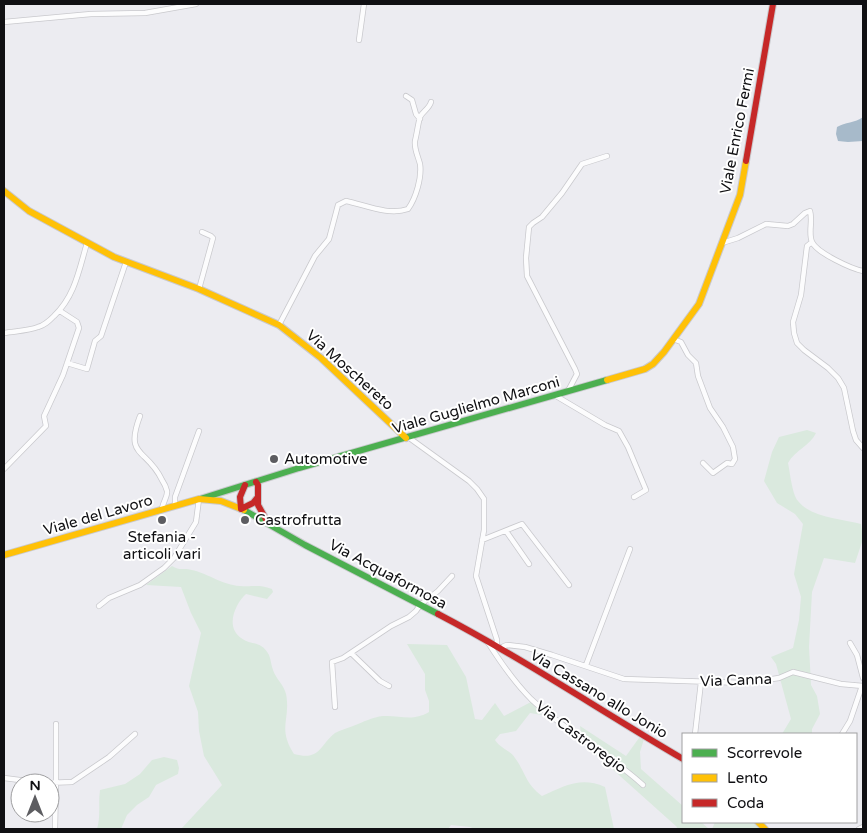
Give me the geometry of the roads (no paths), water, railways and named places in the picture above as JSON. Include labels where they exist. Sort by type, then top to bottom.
[{"type":"main road","name":"Viale Enrico Fermi","points":[[673,339],[698,304],[740,195],[773,4]]},
{"type":"main road","name":"Via Moschereto","points":[[4,191],[29,212],[126,262],[199,289],[278,324],[320,358],[407,437]]},
{"type":"main road","name":"Viale Guglielmo Marconi","points":[[246,485],[257,485],[273,477],[645,369],[657,360],[673,339]]},
{"type":"main road","name":"Viale del Lavoro","points":[[4,555],[246,485]]},
{"type":"main road","points":[[246,485],[240,497],[241,509],[253,503],[257,498]]},
{"type":"main road","points":[[257,485],[257,498],[261,514],[268,523]]},
{"type":"main road","name":"Via Acquaformosa","points":[[199,499],[221,501],[241,509],[305,545],[499,647]]},
{"type":"main road","name":"Via Cassano allo Jonio","points":[[499,647],[682,758]]},
{"type":"street","points":[[4,22],[92,14],[145,13],[196,4]]},
{"type":"street","points":[[359,40],[364,4]]},
{"type":"street","points":[[406,96],[412,100],[416,114],[420,119]]},
{"type":"street","points":[[278,324],[315,256],[329,239],[338,205],[346,201],[379,209],[397,211],[408,209],[416,190],[420,169],[416,137],[421,115],[429,107],[430,102]]},
{"type":"street","points":[[568,392],[577,374],[527,276],[526,258],[530,225],[542,217],[562,193],[582,164],[607,156]]},
{"type":"street","points":[[722,243],[738,238],[766,224],[788,226],[810,211],[812,242],[815,246],[835,260],[863,272]]},
{"type":"street","points":[[199,289],[213,238],[202,232]]},
{"type":"street","points":[[812,242],[807,246],[801,295],[793,322],[794,333],[797,343],[838,378],[844,388],[856,440],[863,448]]},
{"type":"street","points":[[4,333],[38,328],[46,324],[60,311],[72,294],[87,243]]},
{"type":"street","points":[[67,363],[87,369],[95,341],[101,336],[126,262]]},
{"type":"street","points":[[4,469],[46,426],[44,416],[67,363],[79,328],[77,322],[60,311]]},
{"type":"street","points":[[673,339],[681,342],[688,355],[696,363],[698,376],[710,408],[723,427],[733,447],[735,459],[732,464],[727,463],[713,474],[703,463]]},
{"type":"street","points":[[556,396],[619,431],[628,447],[646,490],[634,497]]},
{"type":"street","points":[[140,416],[133,432],[134,440],[137,450],[153,464],[167,489],[162,510]]},
{"type":"street","points":[[175,506],[175,497],[199,431]]},
{"type":"street","points":[[407,437],[469,481],[484,499],[484,530],[476,576],[499,647]]},
{"type":"street","points":[[99,606],[109,598],[140,585],[164,568],[174,558],[196,522],[199,499]]},
{"type":"street","points":[[482,540],[522,524],[569,585]]},
{"type":"street","points":[[506,531],[529,564]]},
{"type":"street","points":[[586,665],[630,549]]},
{"type":"street","points":[[335,706],[332,662],[351,653],[391,626],[409,617],[452,576]]},
{"type":"street","name":"Via Castroregio","points":[[486,640],[529,697],[541,708],[623,767],[643,785]]},
{"type":"street","points":[[850,643],[857,655],[863,678]]},
{"type":"street","name":"Via Canna","points":[[499,647],[507,645],[525,647],[586,665],[624,679],[745,683],[779,678],[793,672],[841,684],[863,686]]},
{"type":"street","points":[[351,653],[380,681],[389,686]]},
{"type":"street","points":[[695,733],[701,682]]},
{"type":"street","points":[[843,733],[850,721],[863,686]]},
{"type":"street","points":[[56,724],[56,773]]},
{"type":"street","points":[[60,782],[72,782],[109,757],[136,734]]},
{"type":"water","points":[[863,117],[863,141],[838,141],[837,127]]},
{"type":"place","name":"Automotive","points":[[274,459]]},
{"type":"place","name":"Stefania - articoli vari","points":[[162,520]]},
{"type":"place","name":"Castrofrutta","points":[[245,520]]}]
